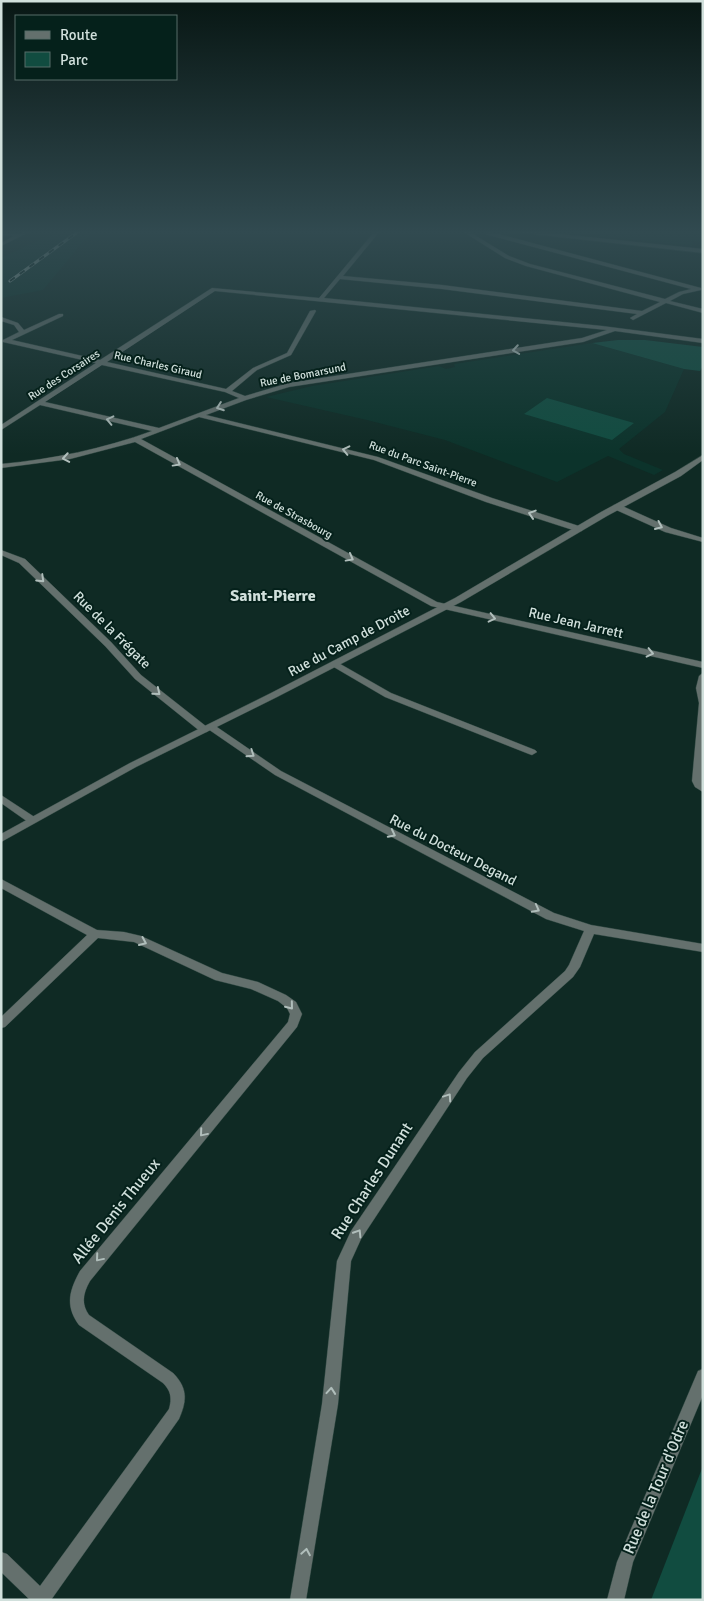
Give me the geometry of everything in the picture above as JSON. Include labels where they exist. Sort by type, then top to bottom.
[{"type":"street","name":"Rue des Corsaires","points":[[1,428],[189,306]]},
{"type":"street","points":[[378,306],[615,329],[703,341]]},
{"type":"street","points":[[587,306],[644,313]]},
{"type":"street","points":[[634,318],[657,306]]},
{"type":"street","points":[[683,306],[703,311]]},
{"type":"street","points":[[227,391],[255,369],[289,354],[314,311]]},
{"type":"street","points":[[4,342],[61,315]]},
{"type":"street","points":[[1,318],[16,324],[23,333]]},
{"type":"street","name":"Rue de Bomarsund","points":[[1,466],[78,456],[135,439],[245,398],[307,382],[583,340],[615,329]]},
{"type":"street","name":"Rue Charles Giraud","points":[[4,342],[227,391],[245,398]]},
{"type":"street","points":[[39,403],[158,430]]},
{"type":"street","name":"Rue du Parc Saint-Pierre","points":[[198,415],[376,458],[494,501],[579,529]]},
{"type":"street","name":"Rue de Strasbourg","points":[[135,439],[418,595],[444,607]]},
{"type":"street","name":"Rue du Camp de Droite","points":[[1,839],[133,764],[335,664],[444,607],[678,474],[703,457]]},
{"type":"street","points":[[617,507],[676,532],[703,540]]},
{"type":"street","name":"Rue de la Frégate","points":[[1,552],[22,561],[108,644],[138,677],[207,728]]},
{"type":"street","name":"Rue Jean Jarrett","points":[[444,607],[703,665]]},
{"type":"street","points":[[335,664],[388,695],[532,752]]},
{"type":"street","points":[[703,676],[701,688],[703,704],[697,781],[698,786],[703,790]]},
{"type":"street","name":"Rue du Docteur Degand","points":[[207,728],[311,792],[550,916],[590,929],[703,948]]},
{"type":"street","points":[[1,798],[32,820]]},
{"type":"street","points":[[1,883],[95,934],[1,1024]]},
{"type":"street","name":"Rue Charles Dunant","points":[[298,1600],[325,1438],[344,1261],[348,1251],[356,1235],[463,1075],[479,1055],[569,974],[574,967],[590,929]]},
{"type":"street","name":"Allée Denis Thueux","points":[[42,1599],[174,1414],[179,1400],[177,1388],[168,1378],[84,1320],[79,1314],[75,1302],[77,1290],[85,1276],[293,1024],[296,1014],[287,1000],[254,985],[219,977],[137,939],[95,934]]},
{"type":"street","name":"Rue de la Tour d'Odre","points":[[615,1600],[625,1562],[703,1376]]},
{"type":"street","points":[[1,1560],[42,1599]]},
{"type":"shaded area","points":[[592,343],[684,369],[665,412],[619,449],[624,454],[663,470],[654,475],[608,456],[557,482],[445,440],[266,397],[312,386],[439,366],[446,369],[455,367],[454,364]]},
{"type":"green space","points":[[618,340],[645,340],[703,347],[703,366],[700,371],[684,369],[592,343]]},
{"type":"green space","points":[[547,398],[634,423],[612,440],[524,414]]},
{"type":"green space","points":[[703,1466],[703,1600],[651,1600]]},
{"type":"district","name":"Saint-Pierre","points":[[273,596]]}]
